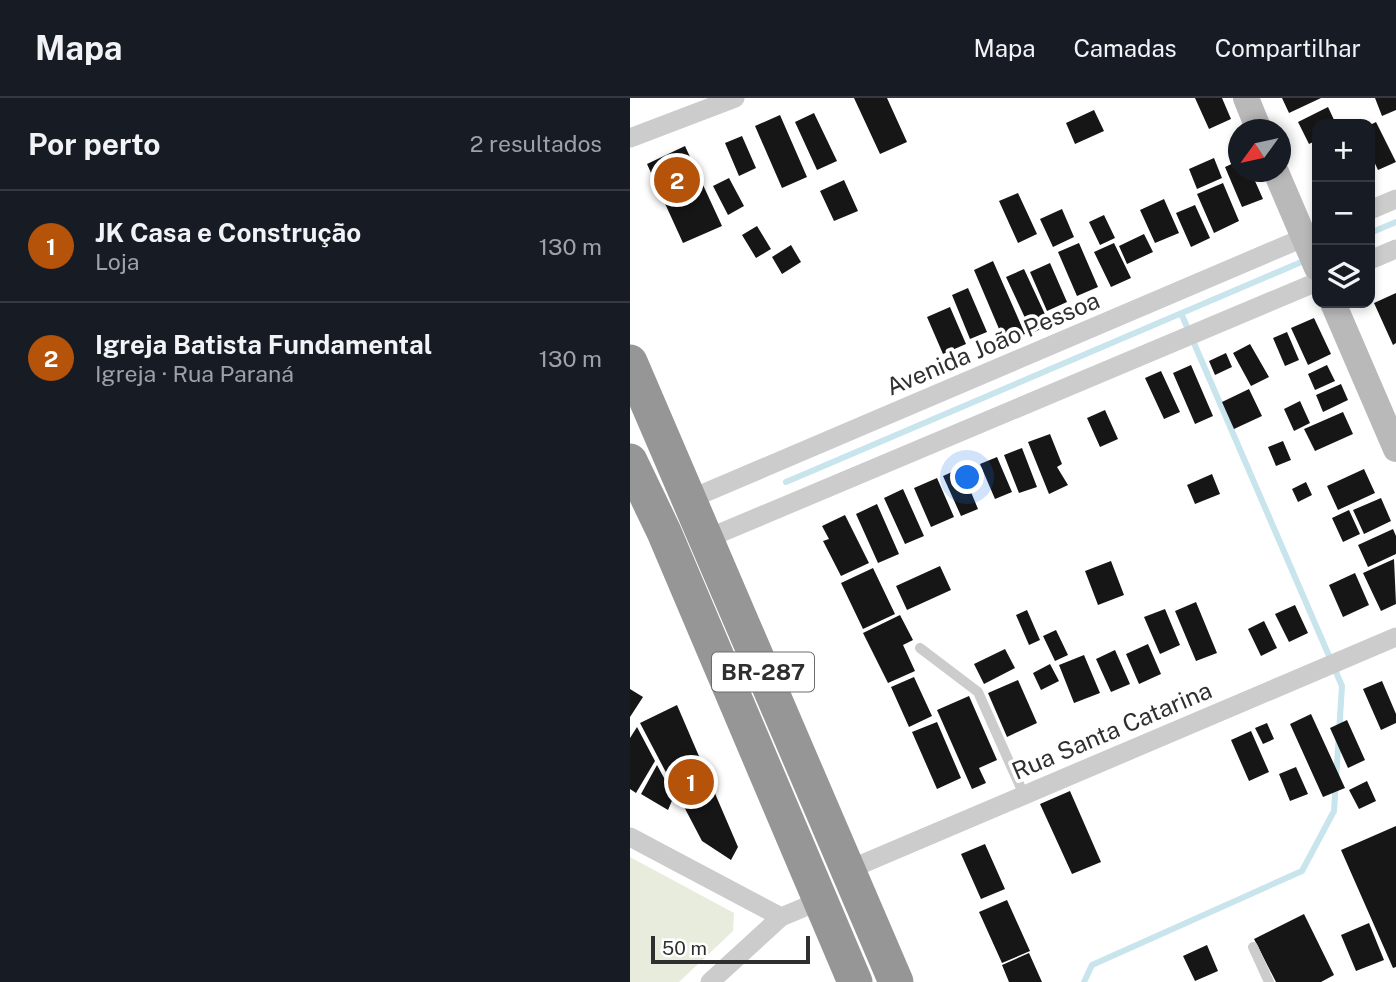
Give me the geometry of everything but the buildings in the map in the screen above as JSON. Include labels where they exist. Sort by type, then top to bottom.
[{"type":"highway","name":"BR-287","points":[[630,362],[896,982]]},
{"type":"highway","name":"BR-287","points":[[630,461],[669,545],[855,982]]},
{"type":"street","points":[[630,138],[735,98]]},
{"type":"street","points":[[1246,98],[1255,119]]},
{"type":"street","points":[[1281,182],[1311,246]]},
{"type":"street","points":[[1375,208],[1396,199]]},
{"type":"street","name":"Avenida João Pessoa","points":[[688,500],[1311,246]]},
{"type":"street","points":[[1375,258],[1396,249]]},
{"type":"street","points":[[706,539],[1312,284]]},
{"type":"street","points":[[1335,308],[1396,449]]},
{"type":"street","name":"Rua Santa Catarina","points":[[848,870],[1396,637]]},
{"type":"street","points":[[630,837],[781,917]]},
{"type":"street","points":[[710,982],[781,917],[822,900]]},
{"type":"lane","points":[[920,648],[978,692],[1024,795]]},
{"type":"lane","points":[[1252,947],[1269,982]]},
{"type":"green space","points":[[630,857],[734,913],[733,931],[679,982],[630,982]]},
{"type":"waterway","points":[[1375,231],[1396,222]]},
{"type":"waterway","points":[[786,482],[1306,260]]},
{"type":"waterway","points":[[1084,982],[1092,965],[1302,871],[1334,811],[1342,686],[1181,313]]},
{"type":"place","name":"Igreja Batista Fundamental","points":[[677,180]]},
{"type":"place","name":"JK Casa e Construção","points":[[691,782]]}]
